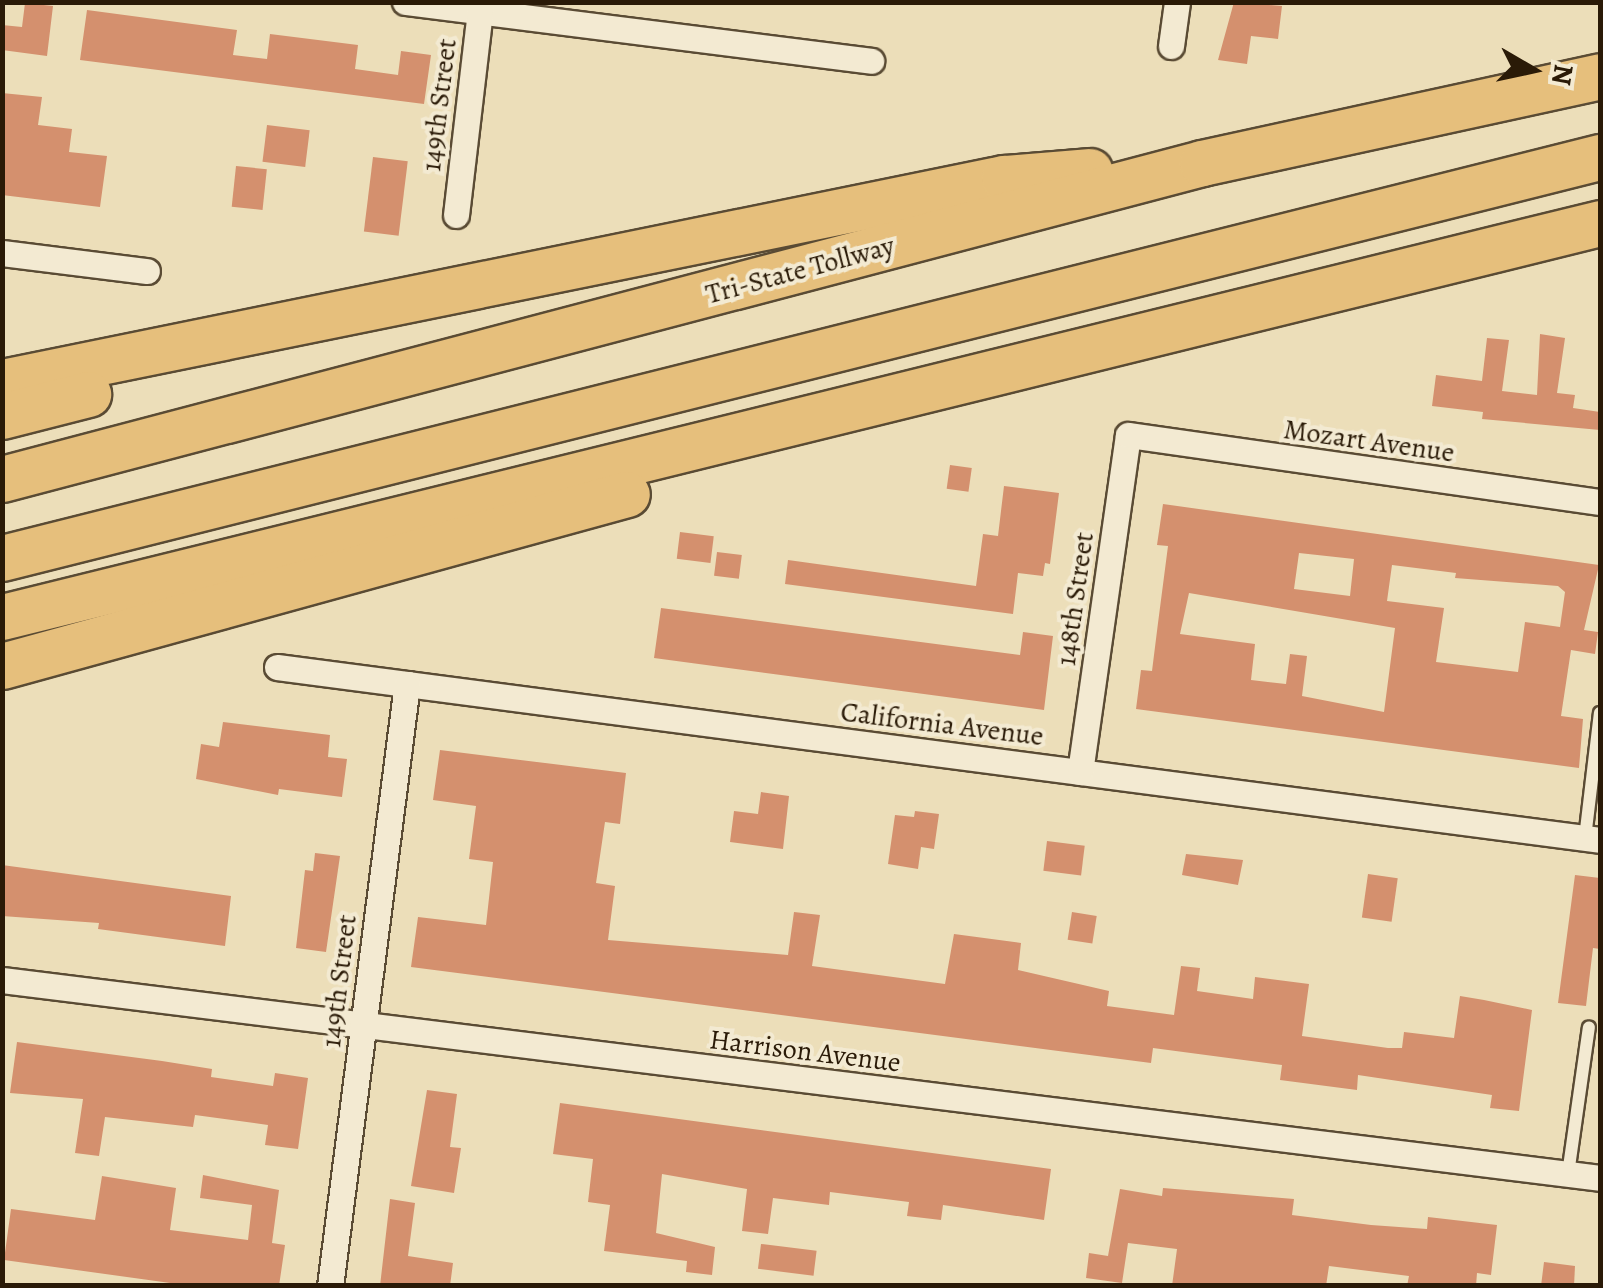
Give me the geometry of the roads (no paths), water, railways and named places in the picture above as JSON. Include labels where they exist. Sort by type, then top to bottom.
[{"type":"highway","name":"Tri-State Tollway","points":[[2,479],[1202,163],[1600,76]]},
{"type":"highway","points":[[2,558],[1600,157]]},
{"type":"highway","points":[[2,382],[289,327],[1004,178],[1202,163]]},
{"type":"highway","points":[[2,617],[1600,223]]},
{"type":"highway","points":[[2,416],[289,327]]},
{"type":"highway","points":[[2,666],[965,401],[1060,358]]},
{"type":"street","points":[[405,2],[481,8],[871,61]]},
{"type":"street","points":[[1171,46],[1176,2]]},
{"type":"street","name":"149th Street","points":[[456,215],[481,8]]},
{"type":"street","points":[[2,253],[147,271]]},
{"type":"street","name":"Mozart Avenue","points":[[1128,435],[1600,502]]},
{"type":"street","name":"148th Street","points":[[1080,772],[1128,435]]},
{"type":"street","name":"California Avenue","points":[[277,668],[1592,839]]},
{"type":"street","name":"149th Street","points":[[330,1286],[408,684]]},
{"type":"street","name":"Harrison Avenue","points":[[2,980],[1600,1178]]},
{"type":"lane","points":[[1592,839],[1600,713]]},
{"type":"lane","points":[[1568,1174],[1589,1027]]}]
